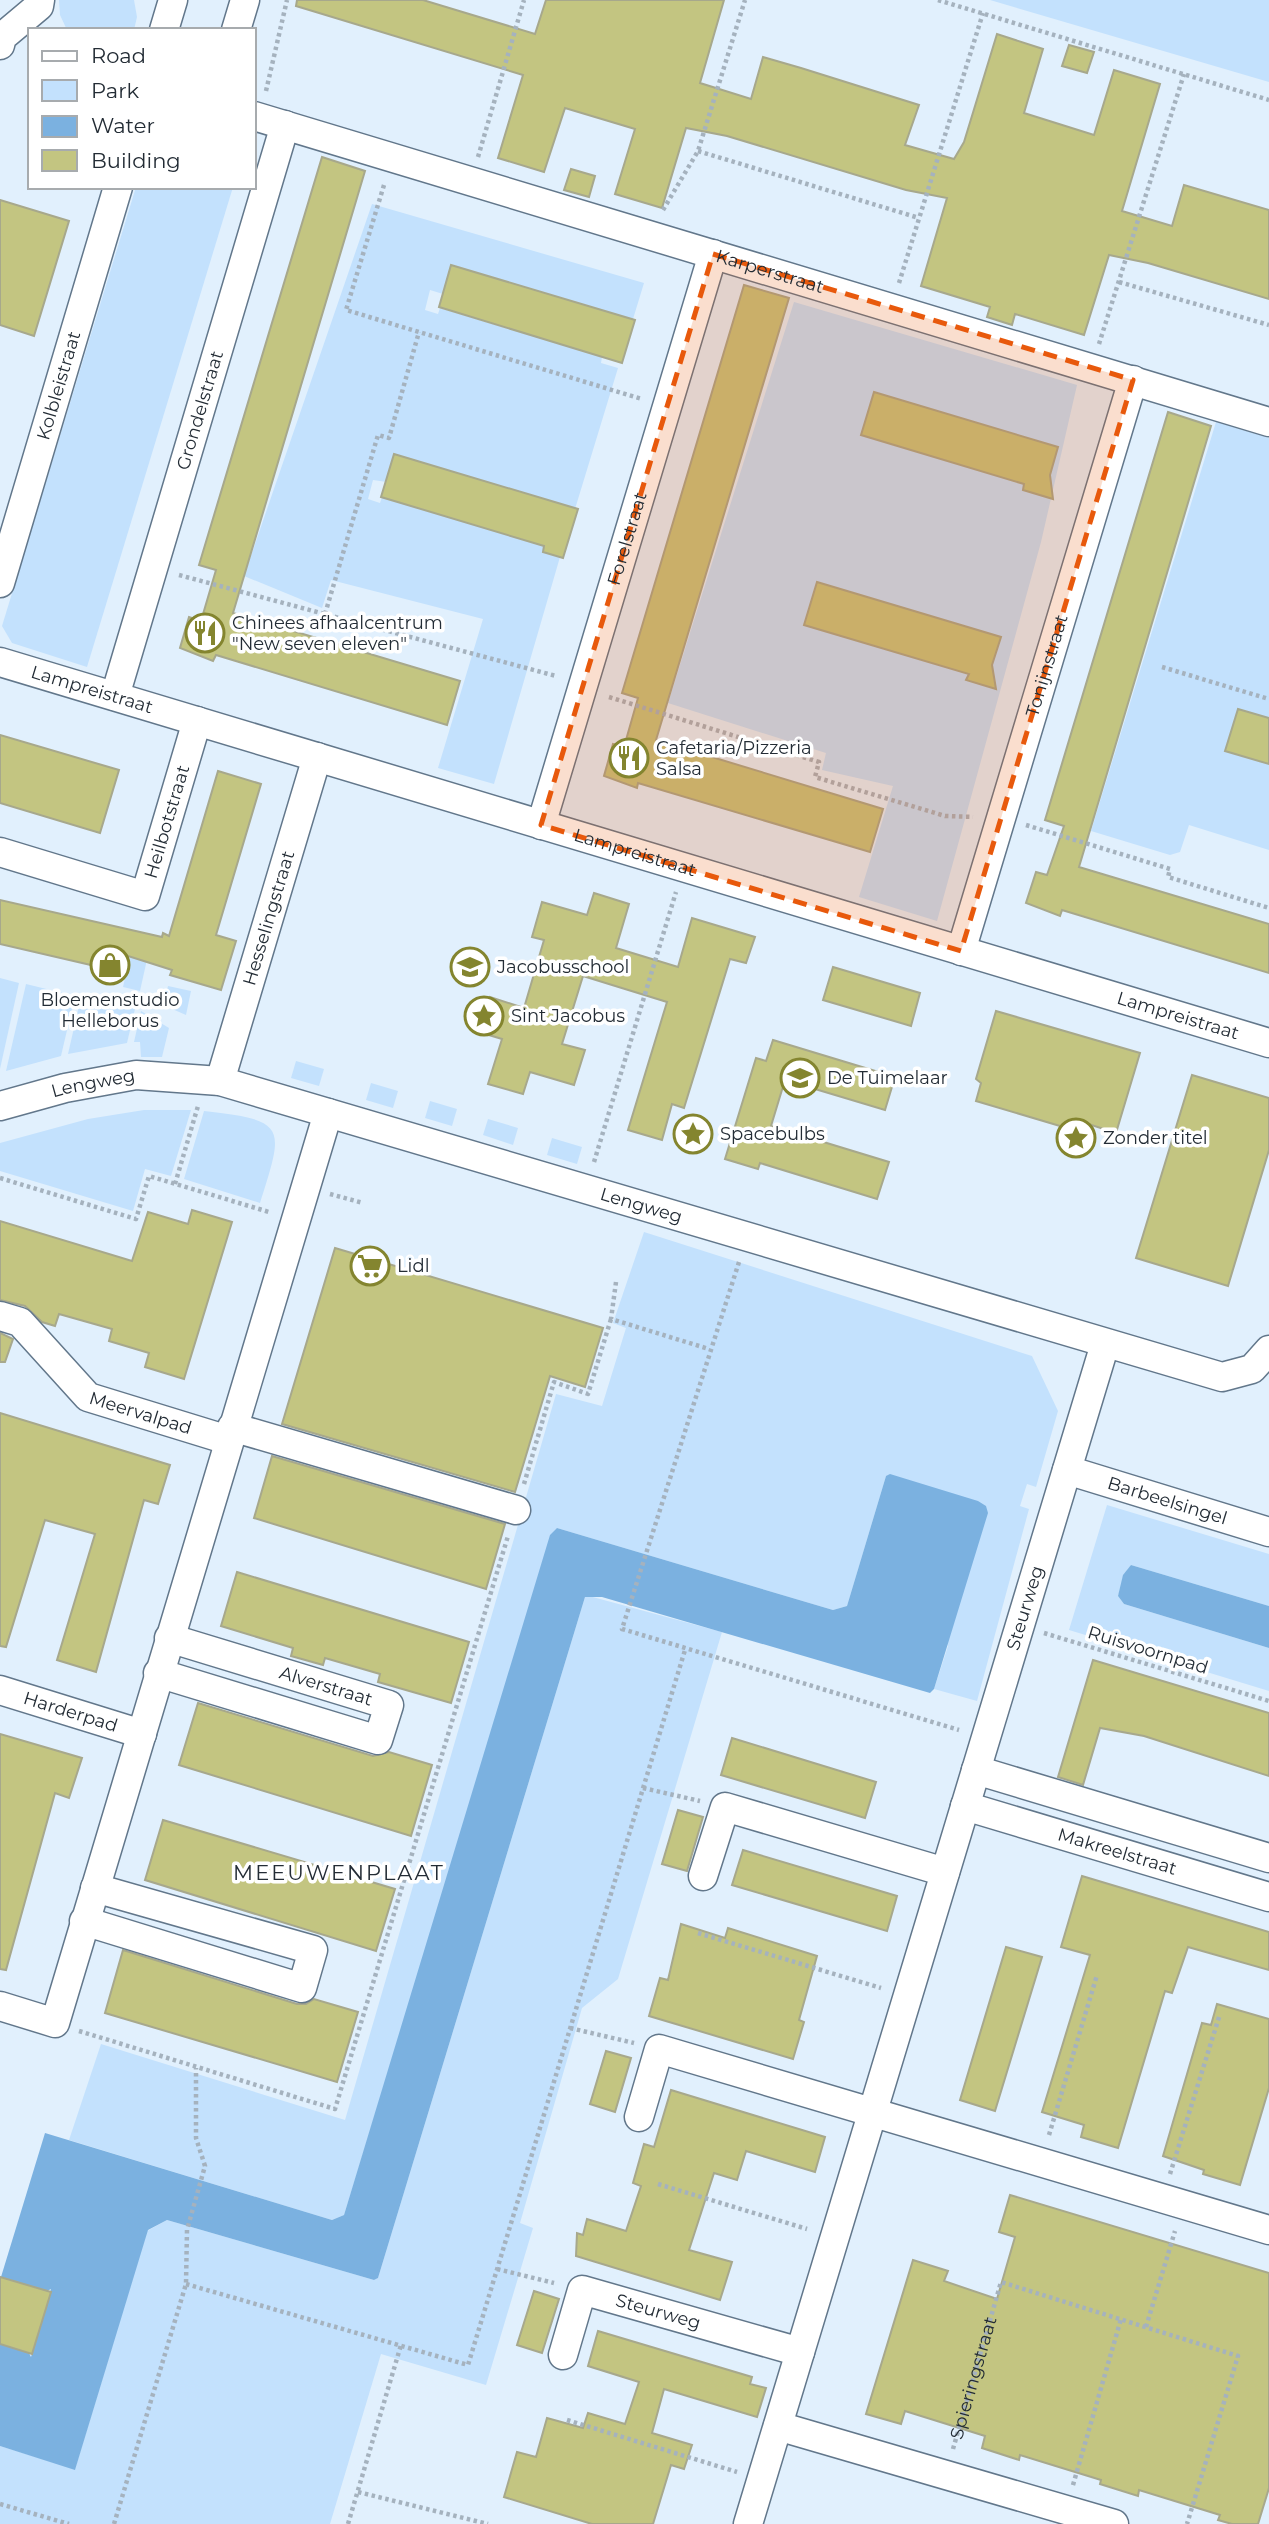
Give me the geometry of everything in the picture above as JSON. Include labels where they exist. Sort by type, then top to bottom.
[{"type":"street","points":[[0,45],[2,37],[39,6],[40,0]]},
{"type":"street","points":[[165,28],[173,0]]},
{"type":"street","points":[[237,28],[245,0]]},
{"type":"street","name":"Karperstraat","points":[[268,120],[1269,422]]},
{"type":"street","name":"Grondelstraat","points":[[256,167],[268,120]]},
{"type":"street","name":"Kolbleistraat","points":[[0,583],[117,189]]},
{"type":"street","name":"Grondelstraat","points":[[115,696],[154,569],[250,189]]},
{"type":"street","name":"Forelstraat","points":[[541,825],[713,254]]},
{"type":"street","name":"Tonijnstraat","points":[[961,951],[1133,380]]},
{"type":"street","name":"Lampreistraat","points":[[0,662],[1269,1043]]},
{"type":"street","name":"Heilbotstraat","points":[[0,852],[145,896],[197,722]]},
{"type":"street","name":"Hesselingstraat","points":[[220,1081],[317,757]]},
{"type":"street","name":"Lengweg","points":[[0,1107],[65,1088],[135,1075],[220,1081],[1222,1377],[1252,1369],[1269,1350]]},
{"type":"street","points":[[0,2006],[55,2023],[328,1113]]},
{"type":"street","name":"Meervalpad","points":[[0,1316],[20,1322],[88,1397],[230,1434]]},
{"type":"street","name":"Steurweg","points":[[748,2524],[1105,1344]]},
{"type":"street","points":[[230,1434],[516,1510]]},
{"type":"street","name":"Barbeelsingel","points":[[1067,1470],[1269,1532]]},
{"type":"street","name":"Alverstraat","points":[[158,1673],[378,1741],[388,1705],[169,1638]]},
{"type":"street","name":"Harderpad","points":[[0,1690],[142,1734]]},
{"type":"street","name":"Makreelstraat","points":[[976,1770],[1269,1858]]},
{"type":"street","name":"Makreelstraat","points":[[965,1806],[1269,1897]]},
{"type":"street","points":[[703,1876],[725,1807],[945,1872]]},
{"type":"street","points":[[84,1922],[302,1988],[313,1950],[95,1888]]},
{"type":"street","points":[[639,2117],[659,2049],[1269,2230]]},
{"type":"street","points":[[563,2355],[582,2290]]},
{"type":"street","name":"Steurweg","points":[[582,2290],[800,2352]]},
{"type":"street","points":[[778,2426],[1114,2524]]},
{"type":"path","points":[[268,120],[266,92],[287,0]]},
{"type":"path","points":[[471,181],[524,0]]},
{"type":"path","points":[[648,234],[698,151],[745,0]]},
{"type":"path","points":[[938,0],[1269,100]]},
{"type":"path","points":[[892,308],[983,13]]},
{"type":"path","points":[[1092,368],[1184,74]]},
{"type":"path","points":[[698,151],[919,218]]},
{"type":"path","points":[[392,157],[346,310],[668,406]]},
{"type":"path","points":[[1119,282],[1269,326]]},
{"type":"path","points":[[325,614],[378,435],[388,438],[419,332]]},
{"type":"path","points":[[154,569],[584,683],[614,700],[820,761],[815,777],[945,816],[1001,818],[1170,869],[1167,877],[1269,908]]},
{"type":"path","points":[[1161,667],[1269,699]]},
{"type":"path","points":[[586,1189],[684,867]]},
{"type":"path","points":[[175,1184],[198,1105]]},
{"type":"path","points":[[0,1178],[136,1219],[149,1176],[273,1214]]},
{"type":"path","points":[[747,1238],[709,1349],[622,1629],[986,1738]]},
{"type":"path","points":[[55,2023],[335,2109],[554,1382],[588,1394],[611,1319],[616,1282]]},
{"type":"path","points":[[611,1319],[709,1349]]},
{"type":"path","name":"Ruisvoornpad","points":[[1020,1626],[1269,1701]]},
{"type":"path","points":[[186,2284],[468,2365],[685,1650]]},
{"type":"path","points":[[643,1788],[725,1807]]},
{"type":"path","points":[[698,1933],[908,1997]]},
{"type":"path","points":[[1040,2163],[1097,1975]]},
{"type":"path","points":[[1146,2327],[1173,2201],[1220,2014]]},
{"type":"path","points":[[570,2028],[659,2049]]},
{"type":"path","points":[[114,2524],[186,2284],[187,2230],[205,2166],[196,2138],[196,2068]]},
{"type":"path","points":[[658,2184],[835,2236]]},
{"type":"path","points":[[497,2270],[582,2290]]},
{"type":"path","name":"Spieringstraat","points":[[946,2475],[1001,2282],[1121,2319]]},
{"type":"path","points":[[1066,2510],[1121,2319],[1238,2356],[1187,2524]]},
{"type":"path","points":[[348,2524],[401,2346]]},
{"type":"path","points":[[567,2420],[761,2481]]},
{"type":"path","points":[[358,2492],[488,2524]]},
{"type":"path","points":[[0,2504],[69,2524]]},
{"type":"highlighted area","points":[[713,254],[1133,380],[961,951],[541,825]]},
{"type":"green space","points":[[59,0],[134,0],[137,17],[134,28],[66,28],[60,15]]},
{"type":"green space","points":[[990,0],[1269,0],[1269,82]]},
{"type":"green space","points":[[135,189],[232,189],[87,667],[12,643],[2,626]]},
{"type":"green space","points":[[372,204],[644,283],[633,319],[452,265],[443,294],[430,290],[425,310],[438,314],[440,308],[602,357],[601,363],[618,368],[575,509],[373,480],[368,499],[380,503],[382,497],[545,546],[543,552],[560,557],[494,784],[438,768],[483,619],[331,580],[322,608],[244,576]]},
{"type":"green space","points":[[794,302],[1077,385],[1041,542],[937,921],[859,897],[893,786],[822,770],[826,753],[668,703]]},
{"type":"green space","points":[[1216,422],[1269,438],[1269,850],[1189,825],[1180,852],[1170,855],[1091,831]]},
{"type":"green space","points":[[131,951],[148,955],[140,991],[123,987]]},
{"type":"green space","points":[[0,978],[19,983],[0,1069]]},
{"type":"green space","points":[[26,984],[75,996],[61,1056],[6,1071]]},
{"type":"green space","points":[[168,986],[191,991],[186,1015],[163,1005]]},
{"type":"green space","points":[[81,997],[135,1009],[127,1043],[68,1054]]},
{"type":"green space","points":[[141,1011],[169,1028],[162,1057],[141,1057],[140,1042],[134,1042]]},
{"type":"green space","points":[[296,1061],[324,1069],[319,1086],[291,1078]]},
{"type":"green space","points":[[371,1083],[398,1091],[393,1108],[366,1100]]},
{"type":"green space","points":[[430,1101],[457,1109],[452,1126],[425,1118]]},
{"type":"green space","points":[[144,1110],[191,1110],[171,1176],[145,1169],[133,1211],[0,1171],[0,1143],[88,1119]]},
{"type":"green space","points":[[204,1111],[252,1118],[265,1124],[272,1132],[275,1143],[273,1158],[260,1203],[184,1179]]},
{"type":"green space","points":[[488,1119],[518,1128],[513,1145],[483,1135]]},
{"type":"green space","points":[[552,1138],[582,1147],[577,1164],[547,1155]]},
{"type":"green space","points":[[644,1232],[1032,1356],[1058,1411],[1036,1487],[1027,1484],[1020,1506],[1029,1509],[977,1701],[934,1689],[948,1646],[886,1476],[847,1606],[833,1610],[557,1528],[344,2215],[332,2220],[69,2140],[101,2044],[345,2120],[556,1394],[602,1406],[626,1328],[613,1323]]},
{"type":"green space","points":[[1107,1505],[1269,1554],[1269,1606],[1131,1565],[1118,1596],[1124,1604],[1269,1648],[1269,1691],[1069,1630]]},
{"type":"green space","points":[[585,1597],[722,1632],[618,1979],[582,2008],[520,2223],[533,2228],[486,2385],[381,2354],[330,2524],[0,2524],[0,2446],[75,2469],[147,2231],[167,2220],[374,2280],[378,2278]]},
{"type":"water","points":[[890,1474],[978,1501],[986,1506],[988,1513],[934,1689],[930,1693],[602,1597],[585,1597],[378,2278],[374,2280],[167,2220],[148,2230],[75,2470],[0,2446],[0,2344],[29,2353],[31,2357],[51,2289],[47,2291],[1,2277],[45,2133],[332,2220],[344,2215],[550,1535],[557,1528],[833,1610],[847,1606],[886,1476]]},
{"type":"water","points":[[1131,1565],[1269,1606],[1269,1648],[1124,1604],[1118,1596],[1123,1575]]},
{"type":"building","points":[[297,0],[423,0],[535,34],[546,0],[724,0],[700,83],[751,99],[763,57],[801,68],[919,105],[905,145],[954,159],[964,142],[997,34],[1043,49],[1024,113],[1094,135],[1114,70],[1160,84],[1122,211],[1172,226],[1184,185],[1269,210],[1269,299],[1148,263],[1109,255],[1084,335],[1015,314],[1012,325],[987,317],[990,307],[921,286],[947,198],[906,190],[727,136],[686,128],[662,208],[615,194],[635,129],[565,108],[544,172],[498,158],[523,75],[296,6]]},
{"type":"building","points":[[1069,45],[1094,52],[1087,73],[1062,66]]},
{"type":"building","points":[[322,157],[365,171],[233,613],[460,681],[447,725],[216,655],[213,661],[180,648],[189,617],[201,621],[216,570],[199,565]]},
{"type":"building","points":[[571,169],[595,176],[589,197],[564,190]]},
{"type":"building","points":[[0,200],[69,221],[34,336],[0,325]]},
{"type":"building","points":[[451,265],[635,320],[622,363],[439,307]]},
{"type":"building","points":[[744,285],[789,298],[656,740],[883,809],[870,852],[638,783],[637,788],[604,776],[613,744],[624,747],[638,698],[622,693]]},
{"type":"building","points":[[874,392],[1058,447],[1050,475],[1053,499],[1023,490],[1024,484],[861,435]]},
{"type":"building","points":[[1168,412],[1211,426],[1079,867],[1269,924],[1269,973],[1062,910],[1060,916],[1026,903],[1036,872],[1047,875],[1064,826],[1045,820]]},
{"type":"building","points":[[394,454],[578,509],[563,558],[543,552],[544,546],[381,497]]},
{"type":"building","points":[[817,582],[1001,637],[992,665],[996,689],[966,680],[969,674],[804,625]]},
{"type":"building","points":[[1238,709],[1269,718],[1269,764],[1225,751]]},
{"type":"building","points":[[0,735],[119,770],[100,833],[0,803]]},
{"type":"building","points":[[218,771],[261,784],[216,935],[236,941],[221,990],[170,975],[172,970],[125,955],[121,972],[0,944],[0,900],[162,937],[163,933],[169,936]]},
{"type":"building","points":[[594,893],[629,904],[616,948],[678,967],[692,918],[755,937],[746,963],[730,959],[684,1108],[672,1104],[662,1140],[628,1130],[667,1002],[583,976],[562,1044],[585,1050],[574,1085],[530,1072],[523,1094],[488,1084],[502,1039],[479,1032],[490,997],[524,1008],[544,940],[532,937],[542,902],[587,915]]},
{"type":"building","points":[[833,967],[920,993],[911,1026],[823,1000]]},
{"type":"building","points":[[996,1011],[1140,1053],[1116,1133],[1073,1119],[1070,1129],[976,1101],[981,1083],[976,1079]]},
{"type":"building","points":[[773,1040],[895,1077],[885,1110],[785,1080],[771,1126],[889,1162],[877,1199],[760,1163],[758,1169],[725,1159],[756,1058],[766,1061]]},
{"type":"building","points":[[1192,1075],[1269,1098],[1269,1150],[1228,1286],[1136,1258]]},
{"type":"building","points":[[192,1210],[232,1222],[184,1379],[145,1367],[149,1353],[109,1341],[112,1329],[59,1314],[55,1326],[42,1322],[25,1306],[0,1300],[0,1221],[132,1261],[148,1212],[188,1224]]},
{"type":"building","points":[[335,1248],[603,1328],[585,1387],[550,1376],[515,1492],[282,1424]]},
{"type":"building","points":[[0,1333],[13,1339],[5,1362],[0,1362]]},
{"type":"building","points":[[0,1413],[170,1465],[158,1504],[144,1500],[96,1672],[57,1660],[95,1534],[45,1520],[6,1647],[0,1646]]},
{"type":"building","points":[[272,1456],[505,1524],[486,1589],[254,1518]]},
{"type":"building","points":[[237,1572],[469,1642],[451,1703],[378,1682],[380,1674],[325,1658],[323,1665],[291,1656],[293,1648],[221,1626]]},
{"type":"building","points":[[1093,1660],[1269,1713],[1269,1776],[1144,1736],[1100,1728],[1083,1785],[1058,1777]]},
{"type":"building","points":[[198,1703],[373,1756],[389,1752],[432,1765],[411,1836],[179,1765]]},
{"type":"building","points":[[0,1734],[82,1758],[69,1798],[55,1793],[6,1970],[0,1969]]},
{"type":"building","points":[[732,1738],[876,1782],[865,1818],[721,1775]]},
{"type":"building","points":[[678,1810],[703,1817],[687,1871],[662,1864]]},
{"type":"building","points":[[163,1820],[395,1889],[376,1951],[145,1880]]},
{"type":"building","points":[[743,1850],[897,1896],[887,1931],[732,1885]]},
{"type":"building","points":[[1082,1876],[1269,1932],[1269,1970],[1188,1947],[1172,1993],[1165,1991],[1118,2148],[1081,2137],[1084,2125],[1042,2112],[1090,1955],[1061,1947]]},
{"type":"building","points":[[681,1924],[725,1938],[728,1928],[817,1956],[799,2020],[804,2022],[793,2059],[649,2016],[660,1978],[668,1980]]},
{"type":"building","points":[[1006,1947],[1042,1957],[995,2111],[960,2100]]},
{"type":"building","points":[[123,1950],[297,2004],[306,2004],[314,1999],[358,2012],[337,2082],[105,2013]]},
{"type":"building","points":[[1217,2004],[1269,2019],[1269,2088],[1240,2185],[1203,2174],[1204,2170],[1163,2156],[1202,2023],[1211,2025]]},
{"type":"building","points":[[606,2051],[631,2058],[615,2112],[590,2104]]},
{"type":"building","points":[[671,2090],[825,2137],[815,2172],[746,2151],[737,2180],[714,2173],[689,2250],[732,2262],[720,2300],[576,2256],[577,2233],[583,2235],[587,2219],[626,2231],[641,2186],[633,2183],[644,2144],[654,2147]]},
{"type":"building","points":[[1010,2195],[1269,2273],[1269,2488],[1258,2524],[1232,2524],[1218,2520],[1220,2515],[1139,2490],[1138,2496],[1100,2484],[1101,2480],[1020,2455],[1019,2460],[982,2448],[985,2436],[905,2411],[901,2424],[866,2414],[913,2260],[948,2271],[944,2281],[997,2299],[1015,2237],[999,2232]]},
{"type":"building","points":[[0,2277],[51,2292],[32,2354],[0,2344]]},
{"type":"building","points":[[534,2291],[559,2299],[542,2353],[517,2345]]},
{"type":"building","points":[[598,2331],[752,2377],[750,2384],[766,2388],[757,2417],[664,2389],[652,2433],[692,2445],[684,2469],[671,2465],[653,2524],[592,2524],[504,2497],[517,2452],[536,2457],[547,2418],[583,2428],[588,2413],[625,2424],[639,2382],[588,2366]]},
{"type":"place","name":"Chinees afhaalcentrum \"New seven eleven\"","points":[[205,633]]},
{"type":"place","name":"Cafetaria/Pizzeria Salsa","points":[[629,758]]},
{"type":"place","name":"Bloemenstudio Helleborus","points":[[110,965]]},
{"type":"place","name":"Jacobusschool","points":[[470,967]]},
{"type":"place","name":"Sint Jacobus","points":[[484,1016]]},
{"type":"place","name":"De Tuimelaar","points":[[800,1078]]},
{"type":"place","name":"Spacebulbs","points":[[693,1134]]},
{"type":"place","name":"Zonder titel","points":[[1076,1138]]},
{"type":"place","name":"Lidl","points":[[370,1266]]},
{"type":"district","name":"MEEUWENPLAAT","points":[[339,1873]]}]
